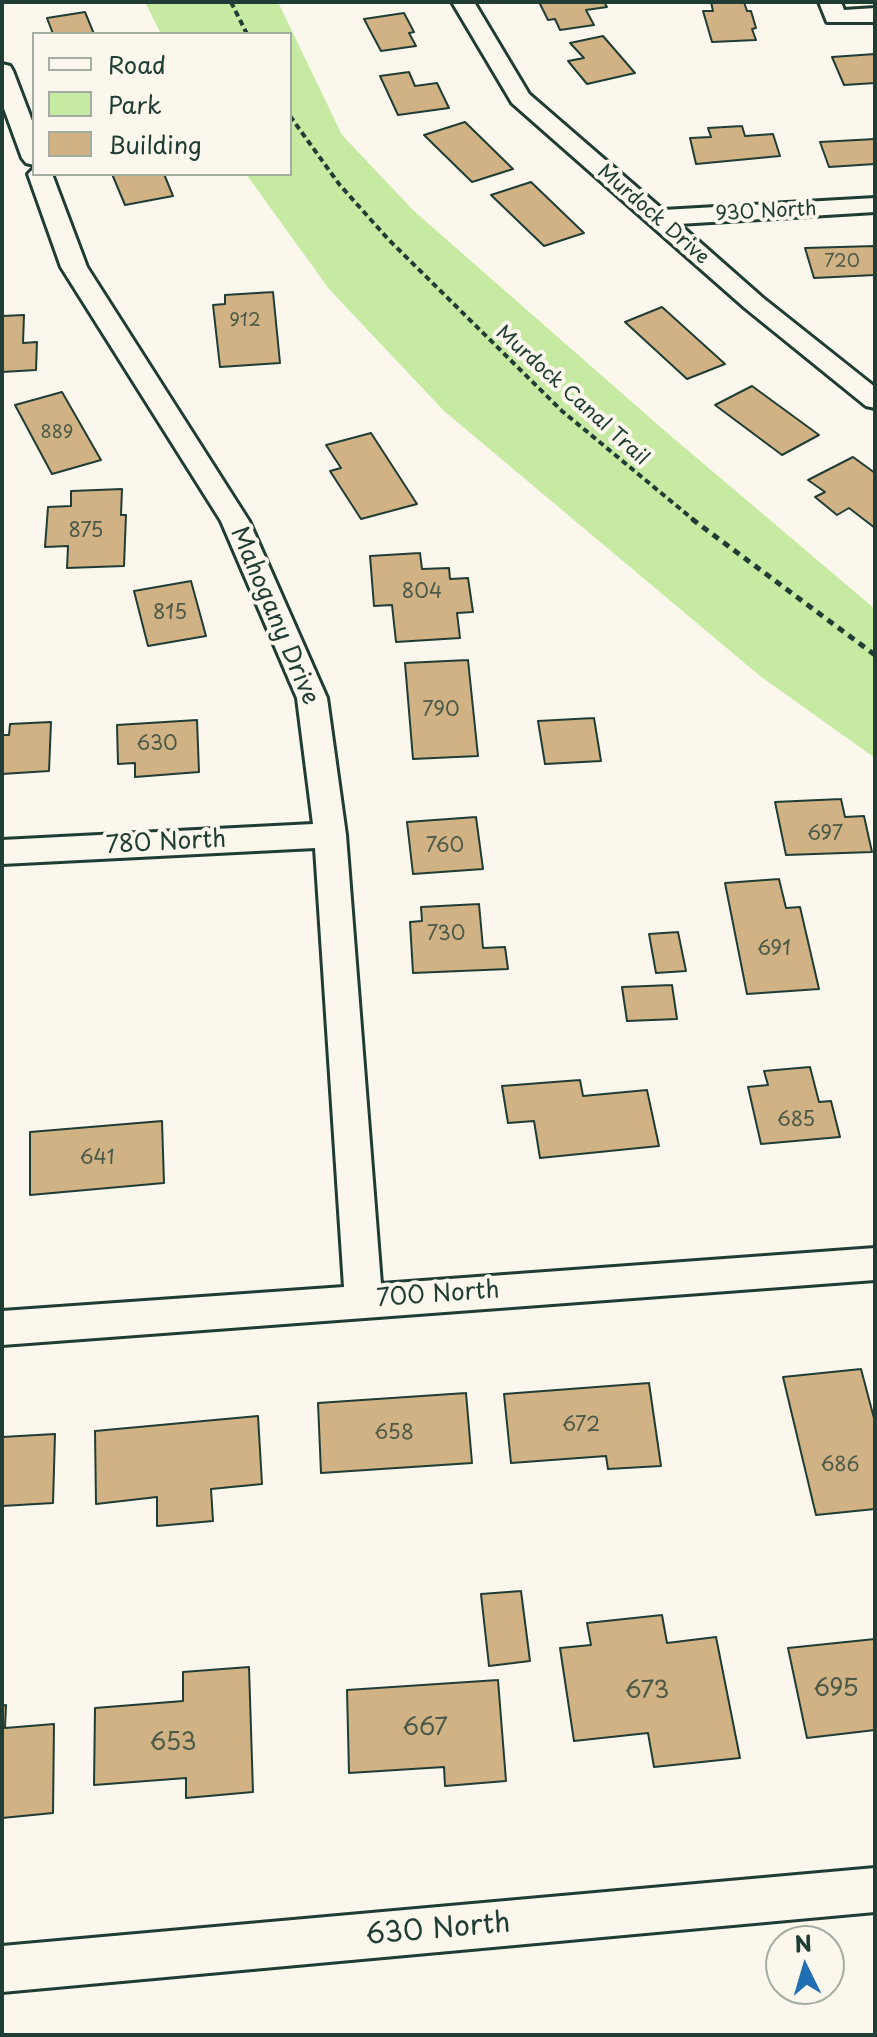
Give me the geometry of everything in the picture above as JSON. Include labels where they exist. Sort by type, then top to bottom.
[{"type":"street","name":"Murdock Drive","points":[[463,2],[520,98],[812,352],[875,400]]},
{"type":"street","points":[[833,9],[875,15]]},
{"type":"street","points":[[2,71],[32,153]]},
{"type":"street","name":"Mahogany Drive","points":[[41,176],[74,267],[235,521],[312,698],[330,835],[364,1301]]},
{"type":"street","name":"930 North","points":[[656,218],[875,205]]},
{"type":"street","name":"780 North","points":[[2,852],[330,835]]},
{"type":"street","name":"700 North","points":[[2,1328],[875,1264]]},
{"type":"street","name":"630 North","points":[[2,1969],[875,1890]]},
{"type":"path","points":[[231,2],[246,32]]},
{"type":"path","name":"Murdock Canal Trail","points":[[292,119],[339,184],[388,239],[562,411],[694,521],[875,655]]},
{"type":"green space","points":[[145,2],[278,2],[342,135],[414,211],[665,431],[875,609],[875,758],[760,676],[444,411],[329,289],[247,176],[292,176],[292,32],[160,32]]},
{"type":"building","points":[[539,2],[604,2],[607,7],[586,10],[594,25],[560,30],[555,19],[548,20]]},
{"type":"building","points":[[711,2],[744,2],[747,11],[751,11],[756,40],[712,42],[703,11],[713,11]]},
{"type":"building","points":[[85,12],[93,32],[52,32],[47,18]]},
{"type":"building","points":[[404,13],[414,32],[409,33],[416,46],[381,51],[364,19]]},
{"type":"building","points":[[603,36],[635,73],[587,84],[568,61],[584,58],[570,43]]},
{"type":"building","points":[[875,54],[875,83],[844,85],[832,57]]},
{"type":"building","points":[[409,72],[415,86],[437,83],[449,108],[398,115],[380,76]]},
{"type":"building","points":[[465,122],[513,169],[472,182],[424,135]]},
{"type":"building","points":[[742,126],[745,136],[773,134],[780,156],[696,164],[690,138],[711,137],[708,128]]},
{"type":"building","points":[[875,139],[875,164],[829,167],[820,142]]},
{"type":"building","points":[[113,176],[165,176],[173,196],[125,205]]},
{"type":"building","points":[[531,182],[584,233],[544,246],[491,195]]},
{"type":"building","points":[[875,246],[875,275],[814,278],[805,248]]},
{"type":"building","points":[[273,292],[280,363],[220,367],[213,305],[225,304],[225,295]]},
{"type":"building","points":[[662,307],[725,364],[687,379],[625,322]]},
{"type":"building","points":[[24,315],[23,343],[37,342],[36,370],[2,372],[2,316]]},
{"type":"building","points":[[752,386],[819,435],[782,455],[715,405]]},
{"type":"building","points":[[62,392],[101,460],[52,474],[15,405]]},
{"type":"building","points":[[371,433],[417,504],[361,519],[330,471],[341,468],[326,445]]},
{"type":"building","points":[[853,457],[875,473],[875,528],[849,508],[837,515],[815,497],[825,492],[808,480]]},
{"type":"building","points":[[122,489],[121,515],[126,515],[124,566],[67,568],[68,546],[45,547],[48,507],[71,506],[71,491]]},
{"type":"building","points":[[420,553],[422,569],[449,568],[450,579],[468,578],[473,612],[457,613],[460,638],[396,642],[392,605],[374,606],[370,556]]},
{"type":"building","points":[[191,581],[206,636],[148,646],[134,591]]},
{"type":"building","points":[[468,660],[478,756],[413,759],[405,663]]},
{"type":"building","points":[[594,718],[601,761],[545,764],[538,721]]},
{"type":"building","points":[[197,720],[199,772],[135,777],[135,763],[118,764],[117,725]]},
{"type":"building","points":[[51,722],[49,771],[2,774],[2,735],[9,735],[10,724]]},
{"type":"building","points":[[841,799],[845,817],[864,816],[872,852],[786,855],[775,802]]},
{"type":"building","points":[[476,817],[483,869],[413,874],[407,822]]},
{"type":"building","points":[[779,879],[786,908],[800,907],[819,989],[747,994],[725,883]]},
{"type":"building","points":[[479,904],[483,948],[505,947],[508,969],[413,973],[410,922],[422,921],[421,907]]},
{"type":"building","points":[[678,932],[686,971],[656,973],[649,934]]},
{"type":"building","points":[[672,985],[677,1019],[627,1021],[622,987]]},
{"type":"building","points":[[810,1067],[819,1102],[831,1101],[840,1137],[761,1144],[748,1087],[768,1085],[764,1071]]},
{"type":"building","points":[[580,1080],[583,1096],[647,1090],[659,1146],[540,1158],[534,1121],[508,1123],[502,1086]]},
{"type":"building","points":[[162,1121],[164,1183],[30,1195],[30,1132]]},
{"type":"building","points":[[861,1369],[875,1422],[875,1509],[816,1515],[783,1377]]},
{"type":"building","points":[[649,1383],[661,1466],[608,1469],[606,1456],[511,1463],[504,1394]]},
{"type":"building","points":[[466,1393],[472,1463],[321,1473],[318,1403]]},
{"type":"building","points":[[258,1416],[262,1484],[211,1489],[213,1521],[157,1526],[157,1497],[96,1504],[95,1431]]},
{"type":"building","points":[[55,1434],[53,1503],[2,1506],[2,1437]]},
{"type":"building","points":[[521,1591],[530,1661],[489,1666],[481,1594]]},
{"type":"building","points":[[662,1615],[667,1643],[716,1637],[740,1758],[654,1767],[648,1733],[574,1741],[560,1648],[591,1645],[587,1623]]},
{"type":"building","points":[[875,1639],[875,1730],[807,1738],[788,1648]]},
{"type":"building","points":[[249,1667],[253,1792],[186,1798],[186,1778],[94,1785],[95,1708],[183,1701],[183,1672]]},
{"type":"building","points":[[498,1680],[506,1781],[445,1786],[444,1767],[349,1773],[347,1690]]},
{"type":"building","points":[[6,1705],[5,1728],[54,1724],[53,1813],[2,1818],[2,1706]]}]
